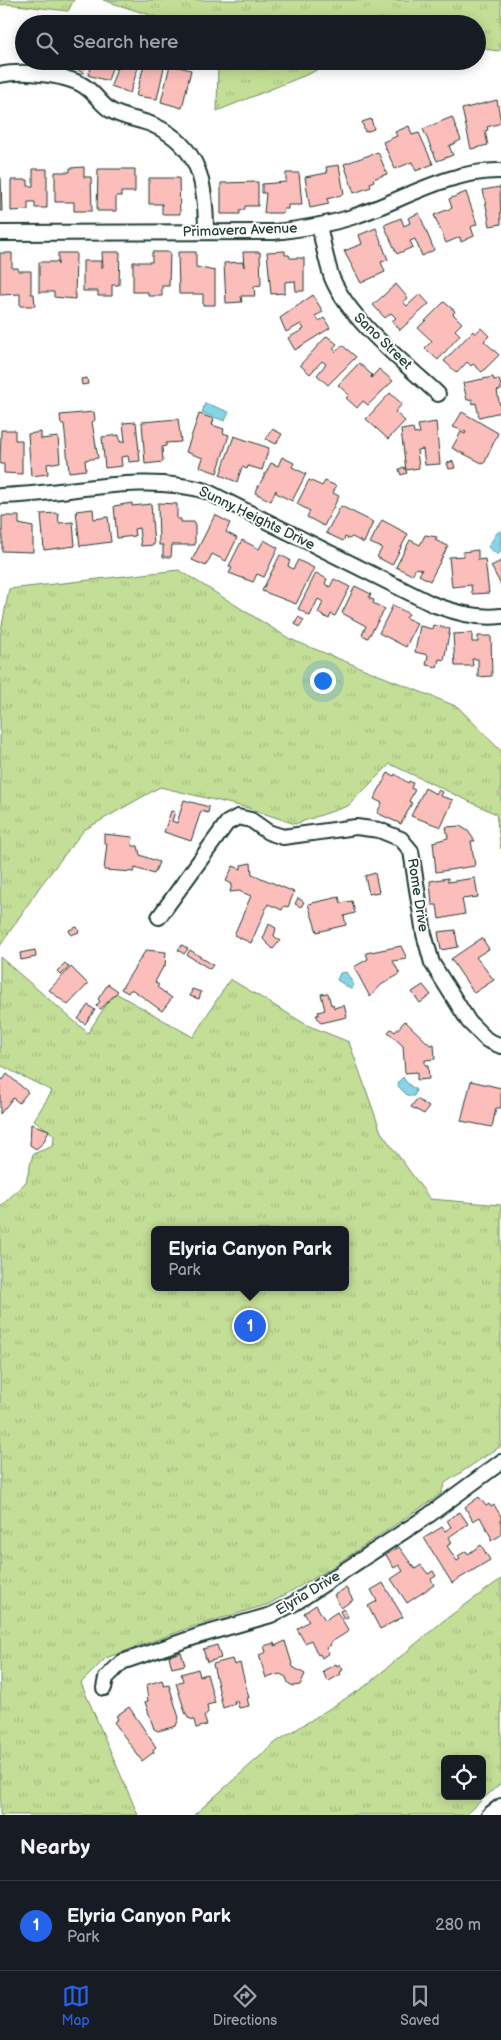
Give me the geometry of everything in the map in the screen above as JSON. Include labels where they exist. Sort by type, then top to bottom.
[{"type":"street","points":[[0,74],[23,72],[76,81],[88,89],[101,104],[112,111],[153,125],[174,137],[197,165],[203,182],[206,232]]},
{"type":"street","name":"Primavera Avenue","points":[[0,233],[274,232],[320,226],[353,217],[460,174],[482,170],[501,171]]},
{"type":"street","name":"Sano Street","points":[[320,226],[332,278],[344,301],[357,318],[438,394]]},
{"type":"street","name":"Sunny Heights Drive","points":[[0,496],[29,495],[145,483],[185,485],[206,491],[432,604],[453,612],[472,616],[501,616]]},
{"type":"street","name":"Rome Drive","points":[[158,917],[227,823],[238,817],[252,820],[268,832],[283,837],[356,827],[379,830],[401,839],[411,851],[424,934],[432,963],[469,1022],[487,1040],[501,1046]]},
{"type":"street","name":"Elyria Drive","points":[[104,1688],[106,1678],[122,1662],[192,1638],[271,1615],[295,1603],[429,1516],[501,1462]]},
{"type":"street","points":[[488,1815],[501,1806]]},
{"type":"green space","points":[[0,0],[74,0],[68,11],[7,4],[0,5]]},
{"type":"green space","points":[[103,0],[501,0],[501,48],[499,51],[486,49],[486,15],[150,15]]},
{"type":"green space","points":[[218,70],[316,70],[311,73],[217,111]]},
{"type":"green space","points":[[179,570],[290,639],[458,707],[501,751],[501,849],[496,814],[390,764],[348,806],[295,824],[248,808],[160,787],[84,830],[41,885],[0,946],[0,636],[9,589]]},
{"type":"green space","points":[[0,957],[88,1033],[114,992],[193,1037],[230,979],[307,1025],[349,1042],[381,1132],[430,1199],[501,1205],[501,1446],[445,1483],[441,1494],[328,1570],[269,1604],[189,1628],[106,1658],[81,1683],[138,1815],[0,1815],[0,1207],[26,1182],[33,1154],[53,1146],[54,1135],[34,1120],[52,1091],[0,1065]]},
{"type":"green space","points":[[501,1579],[501,1783],[486,1796],[486,1755],[441,1755],[441,1800],[482,1800],[465,1815],[194,1815],[276,1742],[364,1687],[443,1621]]},
{"type":"water","points":[[205,403],[229,412],[225,421],[202,413]]},
{"type":"water","points":[[501,530],[500,552],[498,555],[488,547]]},
{"type":"water","points":[[346,972],[354,985],[351,989],[337,980],[340,973]]},
{"type":"water","points":[[403,1077],[416,1090],[414,1096],[408,1096],[398,1086],[399,1081]]},
{"type":"building","points":[[90,70],[111,70],[108,81],[88,75]]},
{"type":"building","points":[[116,70],[137,70],[130,93],[111,86]]},
{"type":"building","points":[[143,70],[163,70],[157,99],[136,96]]},
{"type":"building","points":[[169,70],[191,70],[182,108],[161,102]]},
{"type":"building","points":[[497,100],[501,123],[487,127],[488,130],[485,131],[488,145],[471,149],[462,109]]},
{"type":"building","points":[[452,117],[461,140],[449,146],[453,155],[437,161],[423,129]]},
{"type":"building","points":[[371,119],[374,129],[365,132],[362,122]]},
{"type":"building","points":[[409,126],[412,135],[419,133],[433,164],[416,171],[412,162],[395,169],[383,142],[397,136],[395,132]]},
{"type":"building","points":[[378,152],[387,174],[373,179],[374,181],[370,183],[371,187],[354,193],[344,164]]},
{"type":"building","points":[[339,165],[344,194],[327,199],[329,204],[310,208],[305,177],[327,173],[326,167]]},
{"type":"building","points":[[84,167],[84,177],[91,177],[92,211],[74,211],[74,202],[55,202],[55,172],[70,172],[70,168]]},
{"type":"building","points":[[33,169],[47,169],[47,208],[35,208],[35,202],[28,202],[28,210],[11,211],[11,180],[28,180],[28,186],[33,186]]},
{"type":"building","points":[[98,169],[135,169],[135,192],[121,192],[121,196],[116,196],[116,211],[97,211]]},
{"type":"building","points":[[286,173],[299,173],[302,205],[288,205],[288,209],[283,209],[283,213],[264,213],[266,193],[262,193],[262,184],[286,182]]},
{"type":"building","points":[[1,178],[2,211],[0,211]]},
{"type":"building","points":[[149,178],[179,178],[180,214],[162,214],[162,204],[149,204]]},
{"type":"building","points":[[258,182],[258,206],[245,206],[245,209],[240,210],[240,214],[221,214],[221,183]]},
{"type":"building","points":[[500,187],[501,224],[490,226],[483,190]]},
{"type":"building","points":[[466,192],[477,224],[471,227],[474,236],[461,242],[460,237],[446,243],[434,215],[452,208],[449,199]]},
{"type":"building","points":[[419,213],[434,250],[422,256],[415,239],[410,241],[413,247],[397,254],[384,225],[401,218],[404,226],[410,223],[408,218]]},
{"type":"building","points":[[376,228],[388,260],[381,262],[385,272],[361,283],[344,251],[362,244],[359,235]]},
{"type":"building","points":[[285,251],[285,255],[289,255],[290,258],[304,258],[304,291],[296,291],[295,281],[285,282],[285,293],[271,294],[267,252]]},
{"type":"building","points":[[102,252],[120,252],[119,285],[112,285],[112,296],[98,296],[98,291],[83,291],[83,261],[101,261],[101,267],[103,267]]},
{"type":"building","points":[[152,252],[170,252],[169,286],[162,286],[162,296],[148,296],[148,292],[133,292],[133,262],[152,262]]},
{"type":"building","points":[[178,252],[196,252],[196,267],[215,271],[215,305],[203,305],[203,294],[179,294]]},
{"type":"building","points":[[243,252],[260,252],[261,285],[254,286],[255,296],[241,296],[242,302],[226,303],[224,263],[243,262],[244,267]]},
{"type":"building","points":[[0,253],[12,253],[12,268],[18,268],[18,271],[31,271],[31,294],[34,294],[35,306],[20,306],[20,294],[0,295]]},
{"type":"building","points":[[58,253],[76,253],[75,299],[54,297],[54,292],[39,292],[39,262],[57,262],[58,265]]},
{"type":"building","points":[[396,284],[408,298],[403,302],[407,306],[420,294],[429,304],[400,330],[392,321],[396,318],[391,313],[385,318],[373,305]]},
{"type":"building","points":[[313,295],[323,312],[315,316],[319,321],[324,318],[330,328],[295,350],[288,338],[304,329],[301,324],[286,332],[280,318]]},
{"type":"building","points":[[444,302],[455,311],[453,314],[462,323],[455,330],[460,335],[438,360],[425,348],[432,341],[418,328]]},
{"type":"building","points":[[481,328],[489,336],[484,341],[499,355],[482,372],[473,364],[471,366],[467,362],[457,373],[444,361],[473,331],[475,334]]},
{"type":"building","points":[[327,336],[337,344],[333,348],[336,352],[342,345],[356,357],[328,385],[317,375],[326,364],[322,361],[310,374],[300,365]]},
{"type":"building","points":[[359,363],[372,375],[371,378],[379,369],[393,381],[368,405],[363,401],[357,408],[346,398],[349,395],[338,385]]},
{"type":"building","points":[[493,377],[494,380],[499,379],[501,386],[501,390],[497,391],[501,412],[479,417],[476,403],[473,404],[472,399],[467,400],[463,383]]},
{"type":"building","points":[[87,378],[88,384],[82,385],[81,379]]},
{"type":"building","points":[[390,393],[402,404],[395,412],[405,421],[388,439],[366,419]]},
{"type":"building","points":[[94,412],[95,420],[92,422],[98,458],[85,460],[86,470],[69,472],[64,424],[61,424],[60,415]]},
{"type":"building","points":[[462,412],[498,433],[484,464],[452,448],[461,432],[465,434],[466,432],[453,427]]},
{"type":"building","points":[[199,414],[214,419],[212,425],[224,429],[223,433],[229,435],[217,473],[200,467],[203,458],[186,452]]},
{"type":"building","points":[[178,419],[181,442],[166,443],[166,446],[162,447],[163,462],[145,464],[142,422]]},
{"type":"building","points":[[136,422],[140,461],[129,462],[128,456],[121,457],[122,466],[105,468],[102,437],[119,435],[120,442],[125,441],[123,423]]},
{"type":"building","points":[[436,422],[440,464],[425,465],[423,449],[417,450],[419,468],[406,470],[401,430],[413,428],[414,434],[420,433],[418,425]]},
{"type":"building","points":[[272,429],[282,434],[276,444],[266,439]]},
{"type":"building","points":[[1,430],[15,430],[15,440],[22,440],[22,474],[4,473],[4,464],[0,464]]},
{"type":"building","points":[[41,432],[41,439],[58,437],[60,462],[47,464],[48,474],[31,476],[28,434]]},
{"type":"building","points":[[234,436],[269,448],[262,470],[248,466],[247,469],[242,467],[237,482],[220,475]]},
{"type":"building","points":[[282,457],[294,463],[292,467],[306,474],[292,501],[276,493],[276,490],[271,501],[255,493],[271,463],[278,466]]},
{"type":"building","points":[[453,461],[455,468],[449,469],[447,463]]},
{"type":"building","points":[[404,467],[407,473],[401,475],[399,469]]},
{"type":"building","points":[[309,480],[322,486],[325,481],[336,486],[333,493],[339,496],[324,526],[307,517],[310,511],[297,504]]},
{"type":"building","points":[[132,503],[132,506],[151,504],[154,545],[141,546],[139,528],[134,529],[135,536],[117,538],[114,506]]},
{"type":"building","points":[[158,503],[177,504],[177,519],[181,519],[181,522],[195,522],[195,545],[172,545],[171,557],[163,557],[163,545],[159,545]]},
{"type":"building","points":[[341,506],[373,522],[364,543],[352,537],[349,539],[345,537],[343,541],[326,533]]},
{"type":"building","points":[[93,509],[94,519],[108,517],[111,542],[80,546],[76,511]]},
{"type":"building","points":[[58,513],[59,523],[73,522],[75,546],[44,550],[41,514]]},
{"type":"building","points":[[215,515],[230,523],[226,532],[237,538],[226,561],[212,554],[206,566],[192,560]]},
{"type":"building","points":[[2,516],[19,516],[19,524],[33,527],[33,552],[2,551]]},
{"type":"building","points":[[382,520],[408,534],[392,565],[377,557],[382,548],[370,543]]},
{"type":"building","points":[[425,535],[437,537],[435,540],[448,546],[430,581],[419,575],[422,570],[416,568],[412,575],[396,567],[410,540],[420,545]]},
{"type":"building","points":[[242,540],[259,549],[264,540],[278,548],[264,577],[257,574],[253,582],[229,573],[232,568],[229,566]]},
{"type":"building","points":[[478,550],[478,560],[485,559],[489,593],[472,594],[471,585],[452,587],[449,557],[464,556],[463,552]]},
{"type":"building","points":[[280,555],[290,560],[288,566],[293,569],[298,560],[314,568],[296,604],[262,591]]},
{"type":"building","points":[[501,561],[501,585],[491,566]]},
{"type":"building","points":[[316,573],[327,579],[325,584],[330,587],[334,579],[350,587],[335,616],[331,614],[329,619],[318,613],[323,602],[318,599],[310,616],[298,609]]},
{"type":"building","points":[[355,586],[371,594],[369,598],[374,600],[373,603],[385,609],[368,638],[362,635],[366,626],[342,613]]},
{"type":"building","points":[[393,605],[409,614],[406,618],[417,623],[406,647],[379,633]]},
{"type":"building","points":[[298,617],[304,620],[300,627],[295,624]]},
{"type":"building","points":[[433,625],[450,629],[444,660],[439,659],[437,667],[426,665],[428,655],[415,652],[420,626],[432,629]]},
{"type":"building","points":[[472,633],[472,642],[478,642],[478,636],[491,636],[492,676],[478,677],[478,659],[472,659],[473,666],[455,666],[453,634]]},
{"type":"building","points":[[388,773],[394,776],[395,774],[408,783],[409,781],[413,783],[411,788],[415,790],[409,801],[412,803],[401,824],[377,813],[382,803],[374,799]]},
{"type":"building","points":[[425,788],[436,794],[438,790],[442,792],[440,796],[453,800],[441,827],[411,816]]},
{"type":"building","points":[[184,800],[209,807],[208,813],[201,811],[191,841],[164,832],[171,811],[175,812],[172,821],[177,823]]},
{"type":"building","points":[[460,826],[468,831],[475,841],[471,841],[475,866],[436,872],[433,842],[448,838],[446,827]]},
{"type":"building","points":[[104,834],[133,837],[132,846],[138,846],[140,855],[159,862],[154,874],[135,868],[134,872],[104,870],[107,843],[104,843]]},
{"type":"building","points":[[251,863],[252,874],[294,892],[288,907],[284,906],[282,910],[268,904],[251,943],[234,935],[251,896],[239,891],[230,892],[232,884],[226,881],[233,866],[241,869],[241,865]]},
{"type":"building","points":[[375,873],[379,892],[369,894],[365,876]]},
{"type":"building","points":[[448,878],[448,882],[475,878],[478,897],[462,899],[465,914],[439,919],[437,905],[432,905],[430,881]]},
{"type":"building","points":[[339,897],[341,903],[352,901],[355,913],[344,916],[346,925],[317,932],[308,904]]},
{"type":"building","points":[[298,898],[304,902],[301,907],[295,904]]},
{"type":"building","points":[[269,924],[276,928],[274,936],[280,941],[273,949],[263,939]]},
{"type":"building","points":[[77,927],[79,932],[71,935],[69,930]]},
{"type":"building","points":[[455,930],[458,947],[441,950],[438,932]]},
{"type":"building","points":[[482,938],[489,949],[476,957],[494,980],[474,993],[451,959]]},
{"type":"building","points":[[182,945],[188,949],[184,954],[178,950]]},
{"type":"building","points":[[401,946],[407,959],[393,961],[400,974],[381,985],[370,997],[354,967],[368,959],[366,953]]},
{"type":"building","points":[[35,950],[36,957],[21,960],[20,953]]},
{"type":"building","points":[[146,950],[166,952],[165,967],[163,967],[155,982],[159,985],[157,987],[172,998],[162,1011],[133,990],[130,990],[128,993],[121,989]]},
{"type":"building","points":[[190,950],[213,965],[210,969],[187,955]]},
{"type":"building","points":[[65,963],[69,967],[61,975],[57,971]]},
{"type":"building","points":[[71,967],[88,984],[68,1005],[49,990]]},
{"type":"building","points":[[108,984],[118,991],[101,1009],[96,1006],[100,1001],[98,999]]},
{"type":"building","points":[[423,985],[431,995],[420,1003],[412,992]]},
{"type":"building","points":[[192,989],[201,992],[199,999],[190,996]]},
{"type":"building","points":[[328,993],[331,1005],[333,1004],[334,1008],[344,1005],[347,1017],[321,1023],[316,1015],[319,1015],[318,1012],[325,1010],[321,994]]},
{"type":"building","points":[[88,1005],[95,1010],[85,1024],[78,1019]]},
{"type":"building","points":[[405,1021],[430,1045],[434,1044],[435,1059],[425,1060],[425,1065],[428,1065],[429,1079],[417,1080],[417,1072],[405,1073],[403,1046],[388,1032],[391,1029],[395,1032]]},
{"type":"building","points":[[7,1074],[28,1092],[19,1103],[13,1098],[0,1114],[0,1077],[3,1080]]},
{"type":"building","points":[[471,1081],[501,1088],[501,1108],[496,1108],[492,1127],[461,1121]]},
{"type":"building","points":[[417,1099],[429,1107],[424,1114],[411,1107]]},
{"type":"building","points":[[31,1124],[49,1130],[43,1143],[36,1149],[30,1145]]},
{"type":"building","points":[[479,1497],[486,1506],[489,1504],[491,1507],[494,1505],[501,1516],[501,1535],[491,1541],[491,1537],[480,1517],[473,1521],[465,1507]]},
{"type":"building","points":[[460,1512],[468,1524],[449,1537],[452,1543],[447,1546],[457,1561],[460,1559],[458,1556],[466,1551],[468,1554],[481,1545],[490,1560],[452,1583],[424,1538],[442,1527],[445,1531],[451,1527],[447,1520]]},
{"type":"building","points":[[399,1547],[415,1569],[421,1565],[428,1574],[433,1571],[436,1576],[431,1579],[434,1585],[407,1603],[391,1579],[403,1571],[399,1565],[394,1568],[386,1555]]},
{"type":"building","points":[[383,1583],[403,1617],[380,1629],[368,1606],[377,1601],[371,1590]]},
{"type":"building","points":[[346,1588],[353,1600],[341,1608],[334,1595]]},
{"type":"building","points":[[316,1605],[325,1620],[337,1612],[349,1631],[330,1643],[331,1645],[326,1648],[329,1653],[322,1658],[320,1654],[318,1655],[311,1640],[305,1643],[297,1629],[309,1621],[304,1613]]},
{"type":"building","points":[[344,1609],[348,1617],[344,1619],[340,1611]]},
{"type":"building","points":[[285,1641],[293,1667],[305,1674],[300,1685],[293,1686],[288,1683],[286,1677],[280,1674],[266,1678],[259,1655],[266,1652],[264,1646],[274,1643],[275,1646]]},
{"type":"building","points":[[217,1645],[221,1658],[207,1662],[203,1649]]},
{"type":"building","points":[[181,1652],[185,1665],[172,1668],[169,1656]]},
{"type":"building","points":[[232,1659],[234,1665],[240,1663],[249,1698],[247,1698],[249,1706],[239,1708],[237,1701],[234,1701],[235,1704],[223,1708],[213,1664]]},
{"type":"building","points":[[336,1664],[337,1666],[340,1664],[343,1670],[340,1672],[341,1674],[329,1681],[326,1679],[323,1671]]},
{"type":"building","points":[[198,1669],[200,1676],[207,1674],[215,1703],[207,1705],[208,1712],[204,1717],[207,1725],[196,1728],[194,1720],[188,1718],[185,1712],[176,1683],[183,1681],[181,1674]]},
{"type":"building","points":[[162,1680],[164,1686],[169,1685],[179,1718],[176,1726],[158,1731],[154,1729],[145,1702],[148,1701],[146,1685]]},
{"type":"building","points":[[129,1707],[156,1747],[153,1750],[154,1752],[142,1761],[114,1722],[118,1719],[116,1716]]},
{"type":"place","name":"Elyria Canyon Park","points":[[250,1326]]}]
